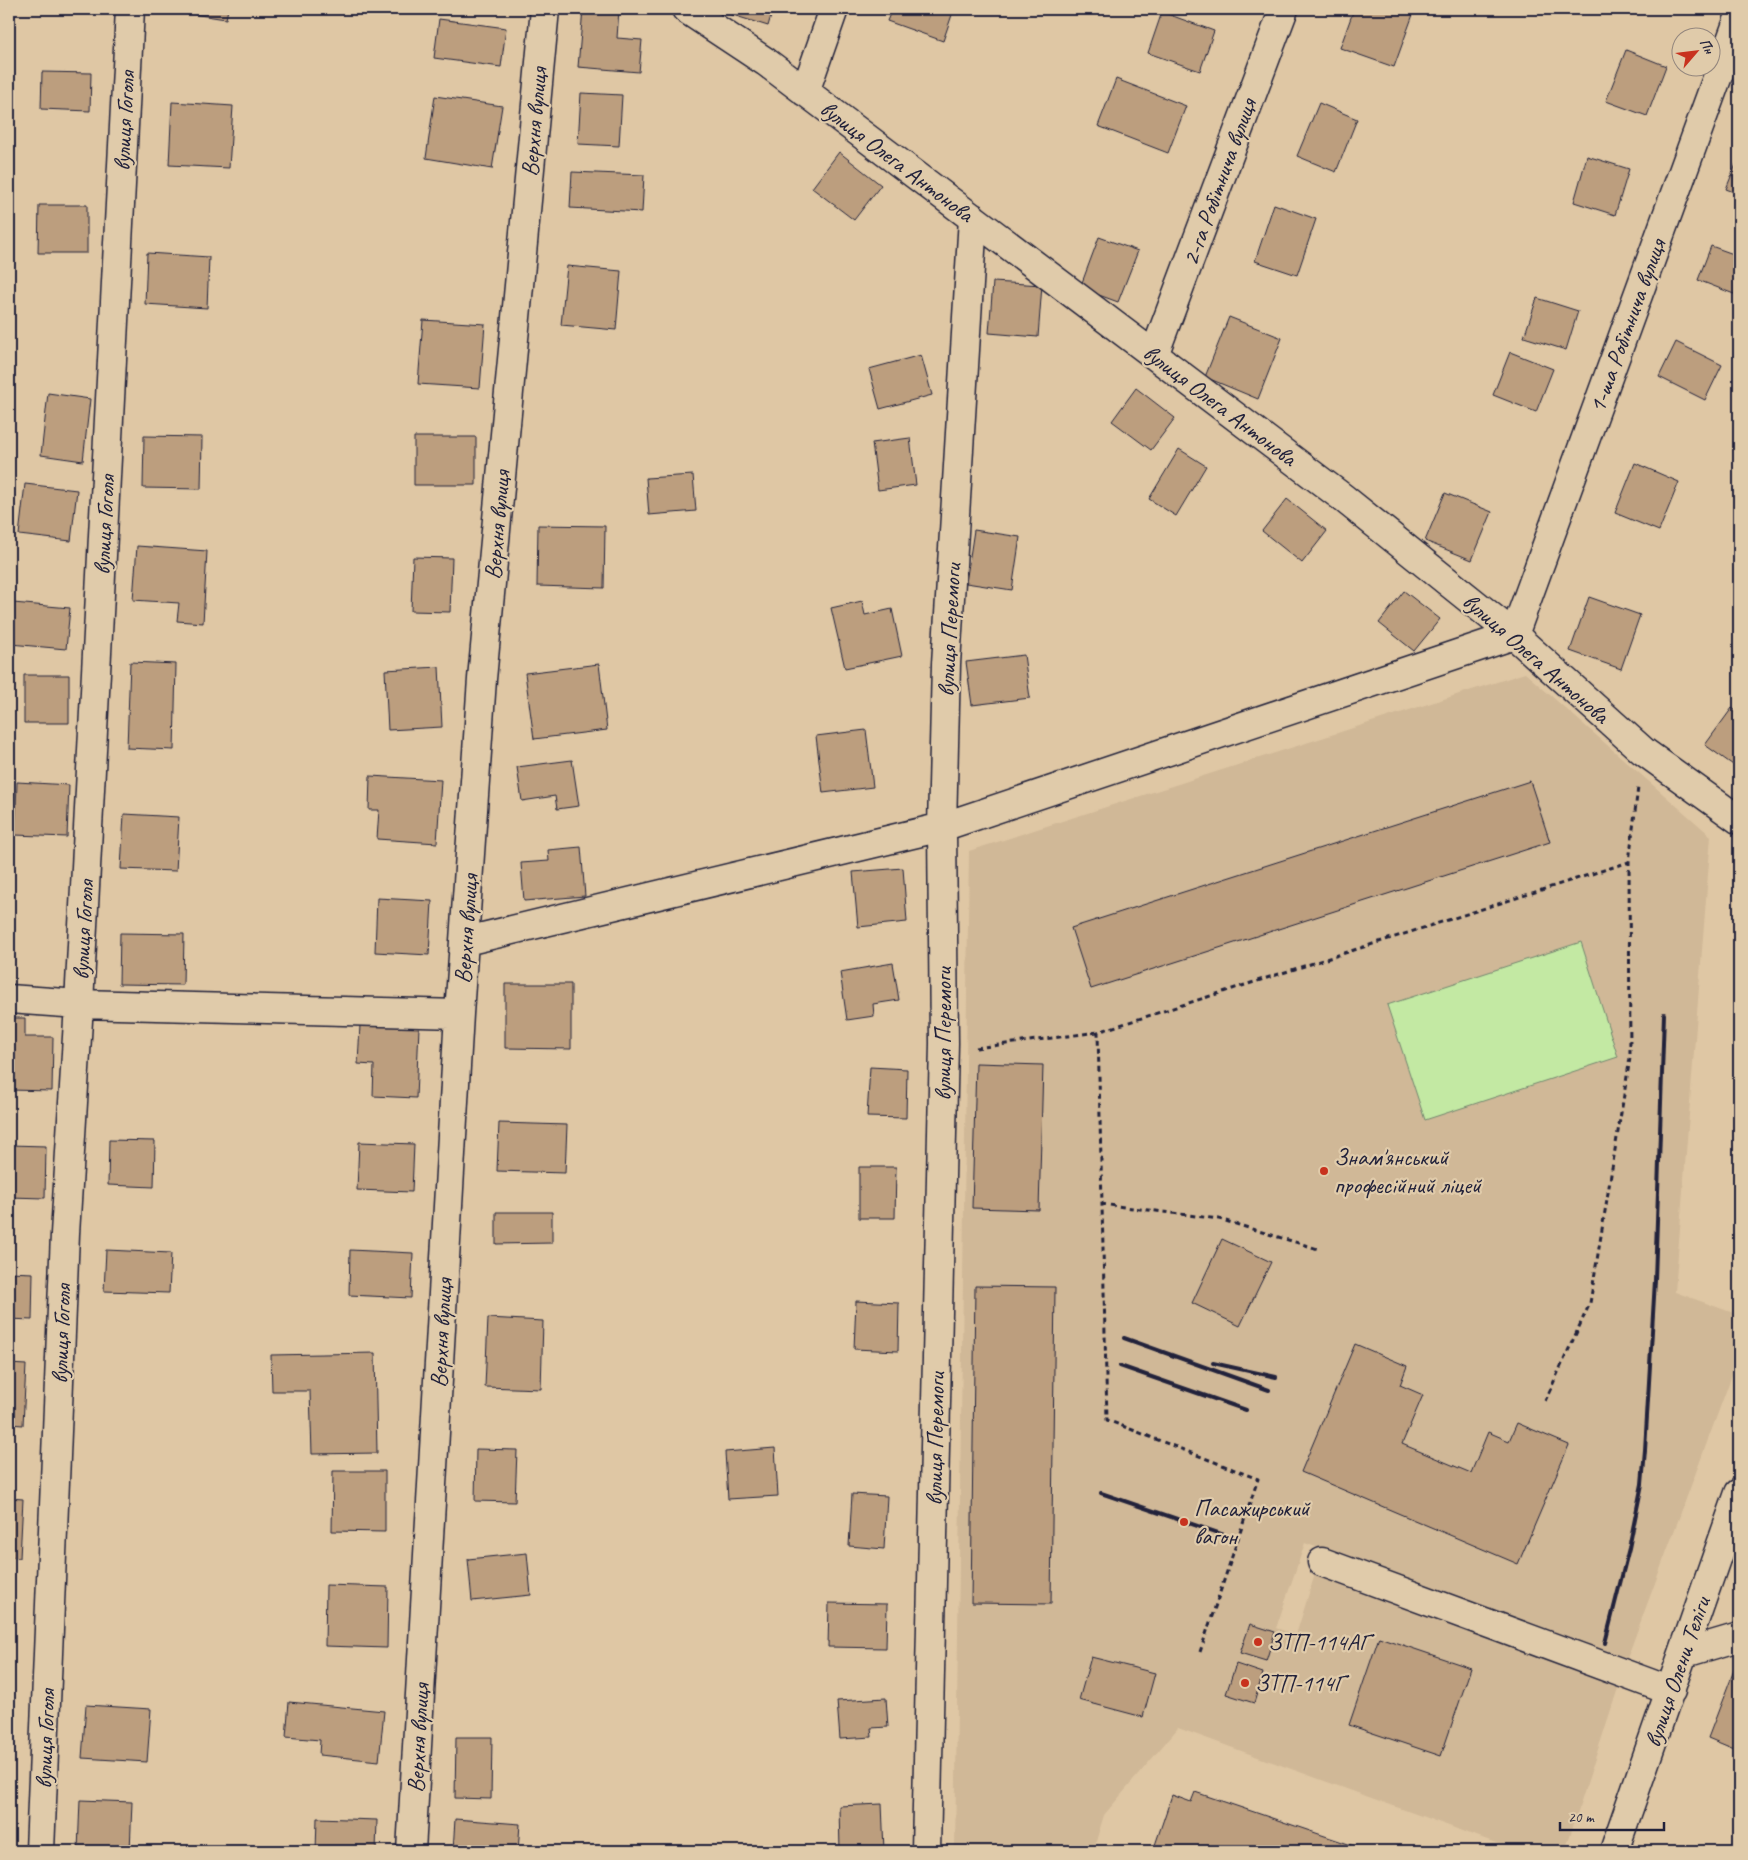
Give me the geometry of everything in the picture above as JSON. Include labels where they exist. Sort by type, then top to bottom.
[{"type":"street","name":"вулиця Гоголя","points":[[40,1851],[65,1234],[80,1004],[130,9]]},
{"type":"street","name":"Верхня вулиця","points":[[411,1851],[459,1014],[466,941],[482,679],[544,9]]},
{"type":"street","name":"вулиця Олега Антонова","points":[[686,9],[766,62],[1342,497],[1514,635],[1643,751],[1739,820]]},
{"type":"street","points":[[805,92],[834,9]]},
{"type":"street","name":"2-га Робітнича вулиця","points":[[1154,355],[1284,9]]},
{"type":"street","name":"1-ша Робітнича вулиця","points":[[1514,635],[1739,18]]},
{"type":"street","name":"вулиця Перемоги","points":[[926,1851],[944,1043],[942,828],[946,664],[973,218]]},
{"type":"street","points":[[466,941],[942,828],[1514,635]]},
{"type":"street","points":[[9,999],[80,1004],[459,1014]]},
{"type":"street","name":"вулиця Олени Теліги","points":[[1614,1851],[1685,1653],[1739,1493]]},
{"type":"street","points":[[1322,1562],[1671,1691]]},
{"type":"street","points":[[1685,1653],[1739,1637]]},
{"type":"path","points":[[1545,1401],[1590,1303],[1630,1058],[1629,862],[1643,751]]},
{"type":"path","points":[[944,1043],[966,1049],[1098,1032],[1629,862]]},
{"type":"path","points":[[1098,1032],[1107,1420],[1258,1479],[1200,1652]]},
{"type":"path","points":[[1102,1204],[1219,1219],[1318,1249]]},
{"type":"shaded area","name":"Знам'янський професійний ліцей","points":[[1525,673],[1711,836],[1675,1292],[1739,1315],[1739,1356],[1625,1664],[1305,1543],[1276,1628],[1296,1635],[1315,1574],[1619,1685],[1565,1851],[1518,1851],[1178,1728],[1104,1815],[1093,1851],[955,1851],[969,851]]},
{"type":"green space","points":[[1581,942],[1618,1057],[1425,1120],[1387,1005]]},
{"type":"building","points":[[159,9],[228,9],[226,19]]},
{"type":"building","points":[[583,9],[619,9],[617,38],[642,40],[639,72],[578,67]]},
{"type":"building","points":[[724,9],[773,9],[768,26],[723,12]]},
{"type":"building","points":[[892,9],[954,9],[943,41],[887,21]]},
{"type":"building","points":[[1354,9],[1415,9],[1394,67],[1340,48]]},
{"type":"building","points":[[1162,12],[1214,31],[1200,71],[1148,53]]},
{"type":"building","points":[[439,19],[506,28],[501,67],[434,58]]},
{"type":"building","points":[[1626,50],[1666,66],[1647,116],[1606,101]]},
{"type":"building","points":[[42,72],[91,73],[90,111],[41,109]]},
{"type":"building","points":[[1116,79],[1186,106],[1168,153],[1098,126]]},
{"type":"building","points":[[581,93],[622,95],[619,146],[578,144]]},
{"type":"building","points":[[435,96],[502,106],[492,169],[426,158]]},
{"type":"building","points":[[172,102],[233,106],[229,168],[169,165]]},
{"type":"building","points":[[1319,103],[1357,119],[1336,172],[1297,156]]},
{"type":"building","points":[[839,152],[881,185],[854,220],[812,188]]},
{"type":"building","points":[[1587,156],[1629,169],[1615,215],[1574,202]]},
{"type":"building","points":[[1739,157],[1739,194],[1726,189]]},
{"type":"building","points":[[572,172],[644,175],[642,212],[570,208]]},
{"type":"building","points":[[1274,204],[1316,219],[1297,275],[1255,261]]},
{"type":"building","points":[[39,205],[87,205],[87,253],[38,253]]},
{"type":"building","points":[[1099,237],[1138,251],[1118,302],[1080,288]]},
{"type":"building","points":[[1711,246],[1739,256],[1739,296],[1698,280]]},
{"type":"building","points":[[147,253],[209,257],[207,308],[145,304]]},
{"type":"building","points":[[567,266],[621,271],[616,330],[561,325]]},
{"type":"building","points":[[993,282],[1042,285],[1038,337],[989,333]]},
{"type":"building","points":[[1537,298],[1578,311],[1566,350],[1524,337]]},
{"type":"building","points":[[1229,317],[1282,338],[1258,399],[1205,377]]},
{"type":"building","points":[[423,320],[485,324],[480,388],[418,384]]},
{"type":"building","points":[[1676,342],[1722,365],[1705,400],[1659,377]]},
{"type":"building","points":[[1510,352],[1553,369],[1536,412],[1493,395]]},
{"type":"building","points":[[921,355],[932,395],[880,409],[869,369]]},
{"type":"building","points":[[1136,388],[1175,418],[1151,450],[1112,421]]},
{"type":"building","points":[[48,393],[90,399],[83,461],[41,455]]},
{"type":"building","points":[[144,436],[202,437],[201,489],[143,488]]},
{"type":"building","points":[[414,437],[476,437],[476,485],[414,485]]},
{"type":"building","points":[[910,438],[916,485],[878,490],[872,443]]},
{"type":"building","points":[[1179,449],[1206,466],[1176,516],[1149,499]]},
{"type":"building","points":[[1635,463],[1679,482],[1659,531],[1615,513]]},
{"type":"building","points":[[693,475],[696,511],[649,515],[646,478]]},
{"type":"building","points":[[25,484],[77,490],[71,541],[19,535]]},
{"type":"building","points":[[1445,493],[1492,512],[1472,560],[1425,541]]},
{"type":"building","points":[[1287,499],[1327,531],[1302,563],[1262,531]]},
{"type":"building","points":[[538,525],[605,526],[604,588],[537,586]]},
{"type":"building","points":[[974,530],[1020,537],[1012,590],[966,583]]},
{"type":"building","points":[[137,546],[207,551],[203,623],[177,621],[179,603],[133,600]]},
{"type":"building","points":[[413,557],[452,558],[450,612],[411,611]]},
{"type":"building","points":[[1404,591],[1440,619],[1414,651],[1379,623]]},
{"type":"building","points":[[1589,597],[1640,615],[1621,669],[1570,651]]},
{"type":"building","points":[[862,601],[865,615],[892,609],[902,656],[845,668],[831,608]]},
{"type":"building","points":[[13,603],[70,608],[66,649],[10,644]]},
{"type":"building","points":[[1024,655],[1030,698],[972,705],[966,662]]},
{"type":"building","points":[[130,662],[176,664],[174,750],[127,748]]},
{"type":"building","points":[[599,664],[607,730],[534,739],[525,673]]},
{"type":"building","points":[[439,667],[442,727],[388,730],[385,670]]},
{"type":"building","points":[[24,675],[69,675],[69,723],[24,723]]},
{"type":"building","points":[[1732,708],[1739,713],[1739,762],[1736,767],[1705,745]]},
{"type":"building","points":[[866,730],[873,787],[823,793],[816,736]]},
{"type":"building","points":[[572,760],[579,806],[557,809],[555,796],[522,801],[517,767]]},
{"type":"building","points":[[370,776],[441,780],[437,843],[377,839],[379,810],[369,810]]},
{"type":"building","points":[[1530,781],[1550,842],[1091,989],[1071,928]]},
{"type":"building","points":[[17,782],[69,785],[67,837],[15,835]]},
{"type":"building","points":[[124,814],[179,817],[176,871],[121,869]]},
{"type":"building","points":[[581,847],[585,896],[524,901],[521,863],[549,861],[548,850]]},
{"type":"building","points":[[903,868],[907,922],[858,927],[853,872]]},
{"type":"building","points":[[377,898],[432,901],[429,955],[375,952]]},
{"type":"building","points":[[120,933],[184,934],[183,985],[119,984]]},
{"type":"building","points":[[893,963],[899,1000],[873,1004],[874,1016],[847,1020],[840,972]]},
{"type":"building","points":[[505,984],[571,984],[571,1049],[505,1048]]},
{"type":"building","points":[[9,1018],[25,1018],[25,1037],[53,1037],[52,1091],[9,1090]]},
{"type":"building","points":[[360,1025],[419,1027],[416,1098],[373,1096],[374,1065],[358,1064]]},
{"type":"building","points":[[976,1063],[1043,1065],[1039,1210],[972,1208]]},
{"type":"building","points":[[870,1067],[907,1069],[906,1118],[867,1117]]},
{"type":"building","points":[[499,1123],[567,1125],[565,1173],[497,1171]]},
{"type":"building","points":[[109,1140],[155,1141],[154,1187],[108,1185]]},
{"type":"building","points":[[359,1142],[414,1144],[412,1192],[357,1190]]},
{"type":"building","points":[[9,1145],[46,1146],[45,1198],[9,1197]]},
{"type":"building","points":[[859,1167],[896,1167],[895,1218],[859,1218]]},
{"type":"building","points":[[496,1212],[552,1212],[552,1243],[496,1244]]},
{"type":"building","points":[[1222,1239],[1271,1262],[1240,1326],[1192,1303]]},
{"type":"building","points":[[106,1250],[171,1253],[169,1293],[104,1291]]},
{"type":"building","points":[[350,1250],[413,1253],[411,1298],[349,1295]]},
{"type":"building","points":[[9,1272],[33,1273],[32,1320],[9,1319]]},
{"type":"building","points":[[975,1286],[1055,1287],[1051,1604],[971,1603]]},
{"type":"building","points":[[856,1301],[899,1303],[898,1351],[854,1349]]},
{"type":"building","points":[[488,1318],[543,1321],[541,1389],[485,1387]]},
{"type":"building","points":[[1355,1344],[1407,1366],[1400,1385],[1423,1395],[1402,1444],[1471,1473],[1488,1432],[1509,1441],[1517,1423],[1569,1445],[1518,1564],[1301,1472]]},
{"type":"building","points":[[375,1353],[377,1453],[312,1454],[310,1391],[272,1391],[271,1355]]},
{"type":"building","points":[[9,1364],[26,1365],[23,1425],[9,1424]]},
{"type":"building","points":[[775,1448],[778,1496],[728,1499],[725,1452]]},
{"type":"building","points":[[476,1449],[517,1450],[515,1502],[475,1501]]},
{"type":"building","points":[[333,1471],[385,1471],[385,1532],[332,1531]]},
{"type":"building","points":[[852,1494],[887,1496],[884,1549],[849,1546]]},
{"type":"building","points":[[9,1498],[23,1499],[20,1558],[9,1557]]},
{"type":"building","points":[[527,1553],[531,1595],[472,1601],[468,1559]]},
{"type":"building","points":[[326,1585],[388,1587],[387,1648],[325,1646]]},
{"type":"building","points":[[9,1599],[11,1599],[10,1651],[9,1651]]},
{"type":"building","points":[[829,1603],[887,1604],[886,1648],[828,1647]]},
{"type":"building","name":"ЗТП-114АГ","points":[[1250,1624],[1275,1632],[1266,1661],[1240,1653]]},
{"type":"building","points":[[1379,1637],[1471,1668],[1441,1756],[1349,1725]]},
{"type":"building","points":[[1091,1657],[1155,1673],[1143,1717],[1079,1700]]},
{"type":"building","name":"ЗТП-114Г","points":[[1236,1664],[1263,1673],[1254,1703],[1226,1694]]},
{"type":"building","points":[[1734,1670],[1739,1672],[1739,1751],[1708,1738]]},
{"type":"building","points":[[886,1698],[888,1727],[871,1728],[872,1737],[840,1739],[837,1701]]},
{"type":"building","points":[[289,1702],[384,1711],[379,1761],[319,1755],[320,1740],[286,1737]]},
{"type":"building","points":[[86,1705],[151,1709],[147,1762],[82,1758]]},
{"type":"building","points":[[456,1737],[492,1737],[491,1799],[455,1798]]},
{"type":"building","points":[[1195,1792],[1369,1851],[1153,1851],[1172,1795],[1191,1802]]},
{"type":"building","points":[[80,1800],[132,1802],[130,1851],[78,1851]]},
{"type":"building","points":[[882,1804],[884,1851],[840,1851],[839,1806]]},
{"type":"building","points":[[317,1818],[377,1820],[376,1851],[316,1851]]},
{"type":"building","points":[[455,1819],[520,1824],[518,1851],[453,1851]]},
{"type":"railway","points":[[1605,1643],[1629,1548],[1642,1484],[1655,1280],[1664,1014]]},
{"type":"railway","points":[[1124,1338],[1269,1390]]},
{"type":"railway","points":[[1213,1363],[1276,1377]]},
{"type":"railway","points":[[1120,1366],[1246,1410]]},
{"type":"railway","points":[[1101,1493],[1224,1535]]},
{"type":"place","name":"Знам'янський професійний ліцей","points":[[1324,1171]]},
{"type":"place","name":"Пасажирський вагон","points":[[1184,1522]]},
{"type":"place","name":"ЗТП-114АГ","points":[[1258,1642]]},
{"type":"place","name":"ЗТП-114Г","points":[[1245,1683]]}]
